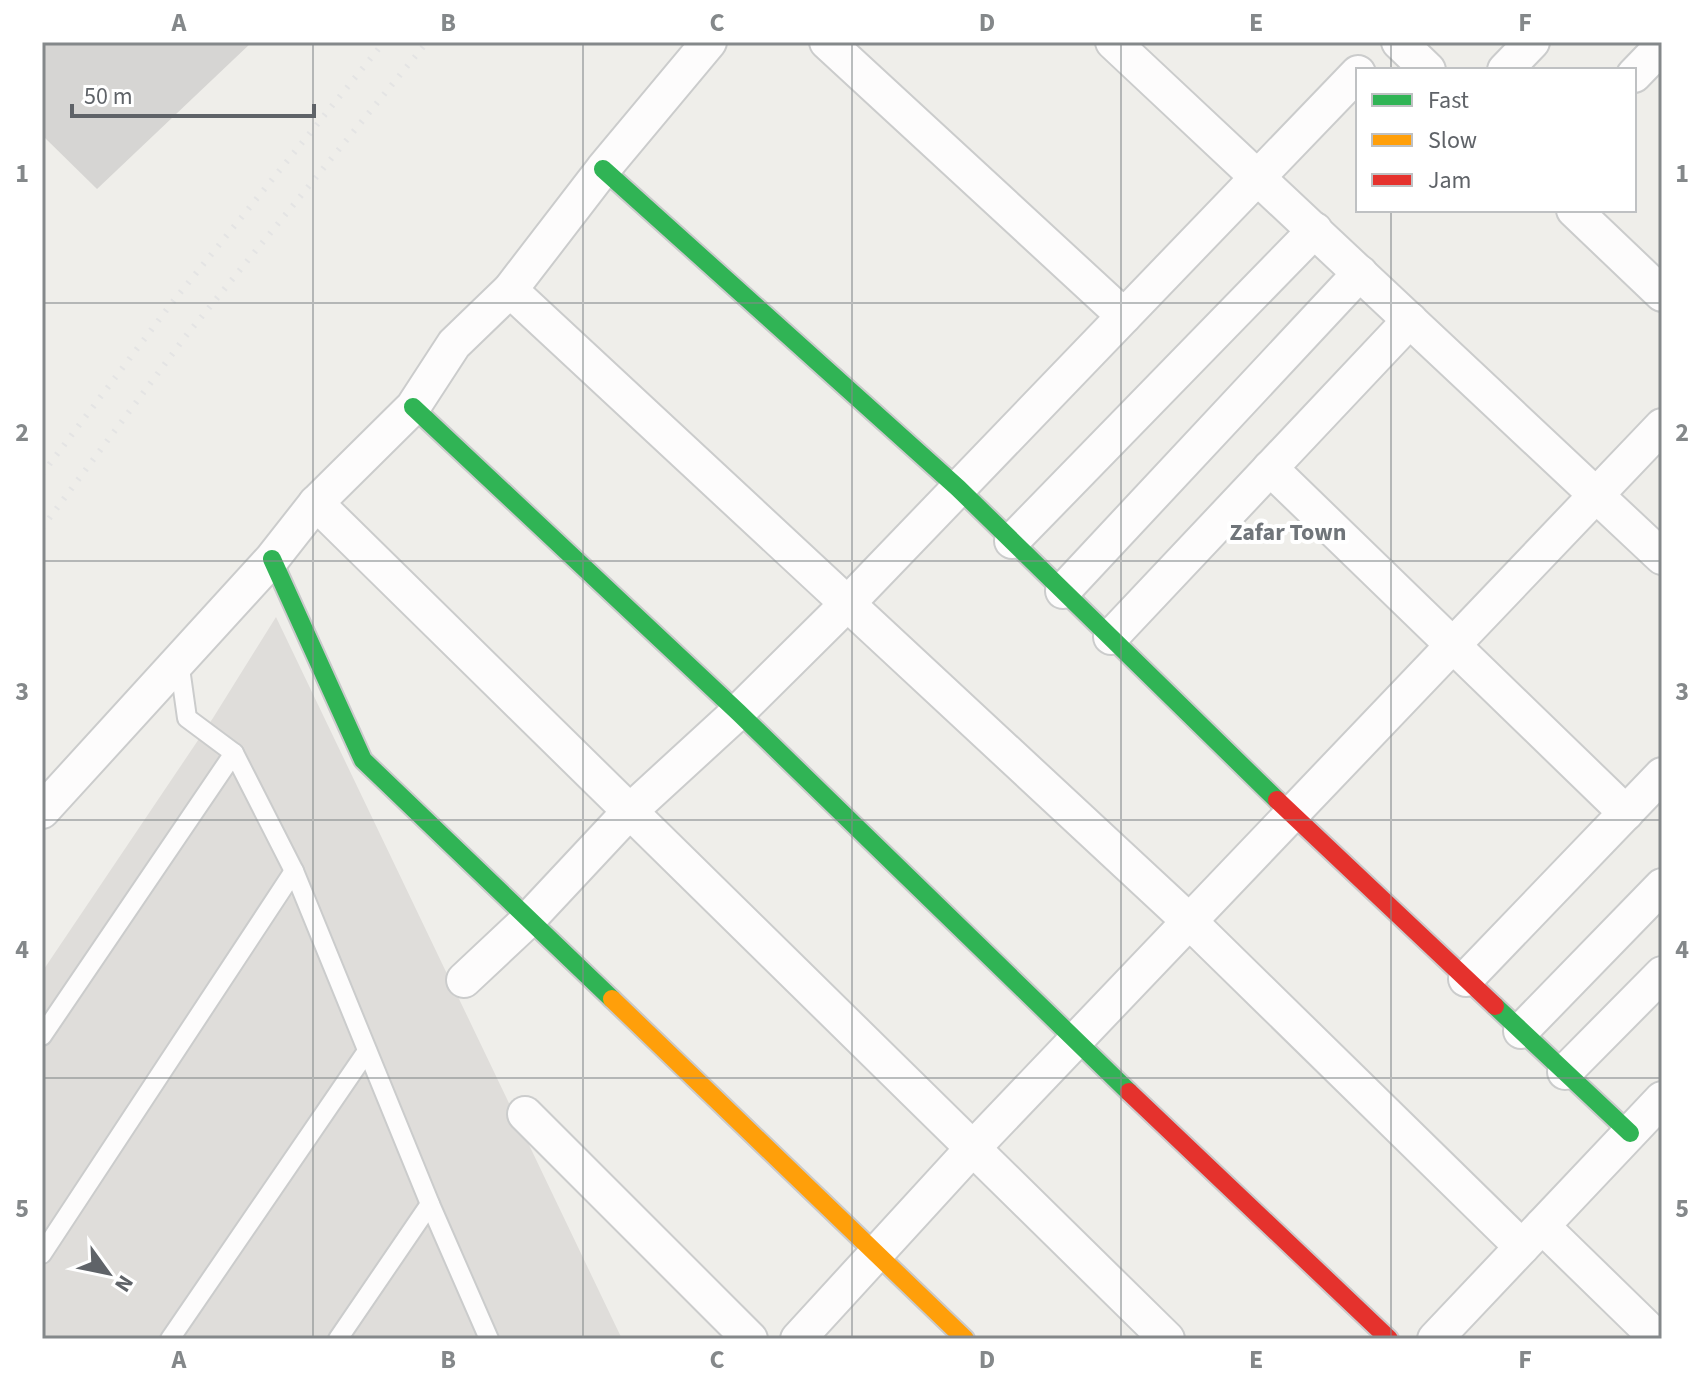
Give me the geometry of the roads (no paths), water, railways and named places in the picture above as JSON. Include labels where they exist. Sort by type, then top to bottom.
[{"type":"street","points":[[42,811],[272,559],[316,503],[413,407],[454,344],[510,290],[603,169],[709,42]]},
{"type":"street","points":[[827,42],[1124,316]]},
{"type":"street","points":[[1113,42],[1662,557]]},
{"type":"street","points":[[1364,68],[1388,42]]},
{"type":"street","points":[[1399,42],[1426,68]]},
{"type":"street","points":[[1507,68],[1532,42]]},
{"type":"street","points":[[1636,73],[1662,46]]},
{"type":"street","points":[[464,980],[528,920],[629,812],[738,712],[847,604],[1356,76]]},
{"type":"street","points":[[603,169],[958,488],[1291,814],[1630,1133]]},
{"type":"street","points":[[1576,212],[1662,294]]},
{"type":"street","points":[[1012,541],[1315,230]]},
{"type":"street","points":[[1063,591],[1360,273]]},
{"type":"street","points":[[510,290],[1532,1236],[1658,1339]]},
{"type":"street","points":[[1111,637],[1410,320]]},
{"type":"street","points":[[413,407],[738,712],[1075,1041],[1389,1339]]},
{"type":"street","points":[[798,1339],[972,1149],[1662,426]]},
{"type":"street","points":[[1270,468],[1626,813]]},
{"type":"street","points":[[316,503],[1167,1339]]},
{"type":"street","points":[[272,559],[363,760],[965,1339]]},
{"type":"street","points":[[1466,979],[1662,775]]},
{"type":"street","points":[[1521,1031],[1662,886]]},
{"type":"street","points":[[1565,1072],[1662,974]]},
{"type":"street","points":[[1435,1339],[1630,1133],[1659,1107]]},
{"type":"street","points":[[525,1114],[750,1339]]},
{"type":"lane","points":[[179,661],[187,718],[234,753],[294,871],[488,1338]]},
{"type":"lane","points":[[42,1036],[234,753]]},
{"type":"lane","points":[[42,1254],[294,871]]},
{"type":"lane","points":[[170,1339],[367,1051]]},
{"type":"lane","points":[[338,1339],[430,1204]]},
{"type":"railway","points":[[42,474],[171,304],[384,42]]},
{"type":"railway","points":[[42,528],[185,337],[427,42]]},
{"type":"district","name":"Zafar Town","points":[[1288,532]]}]
